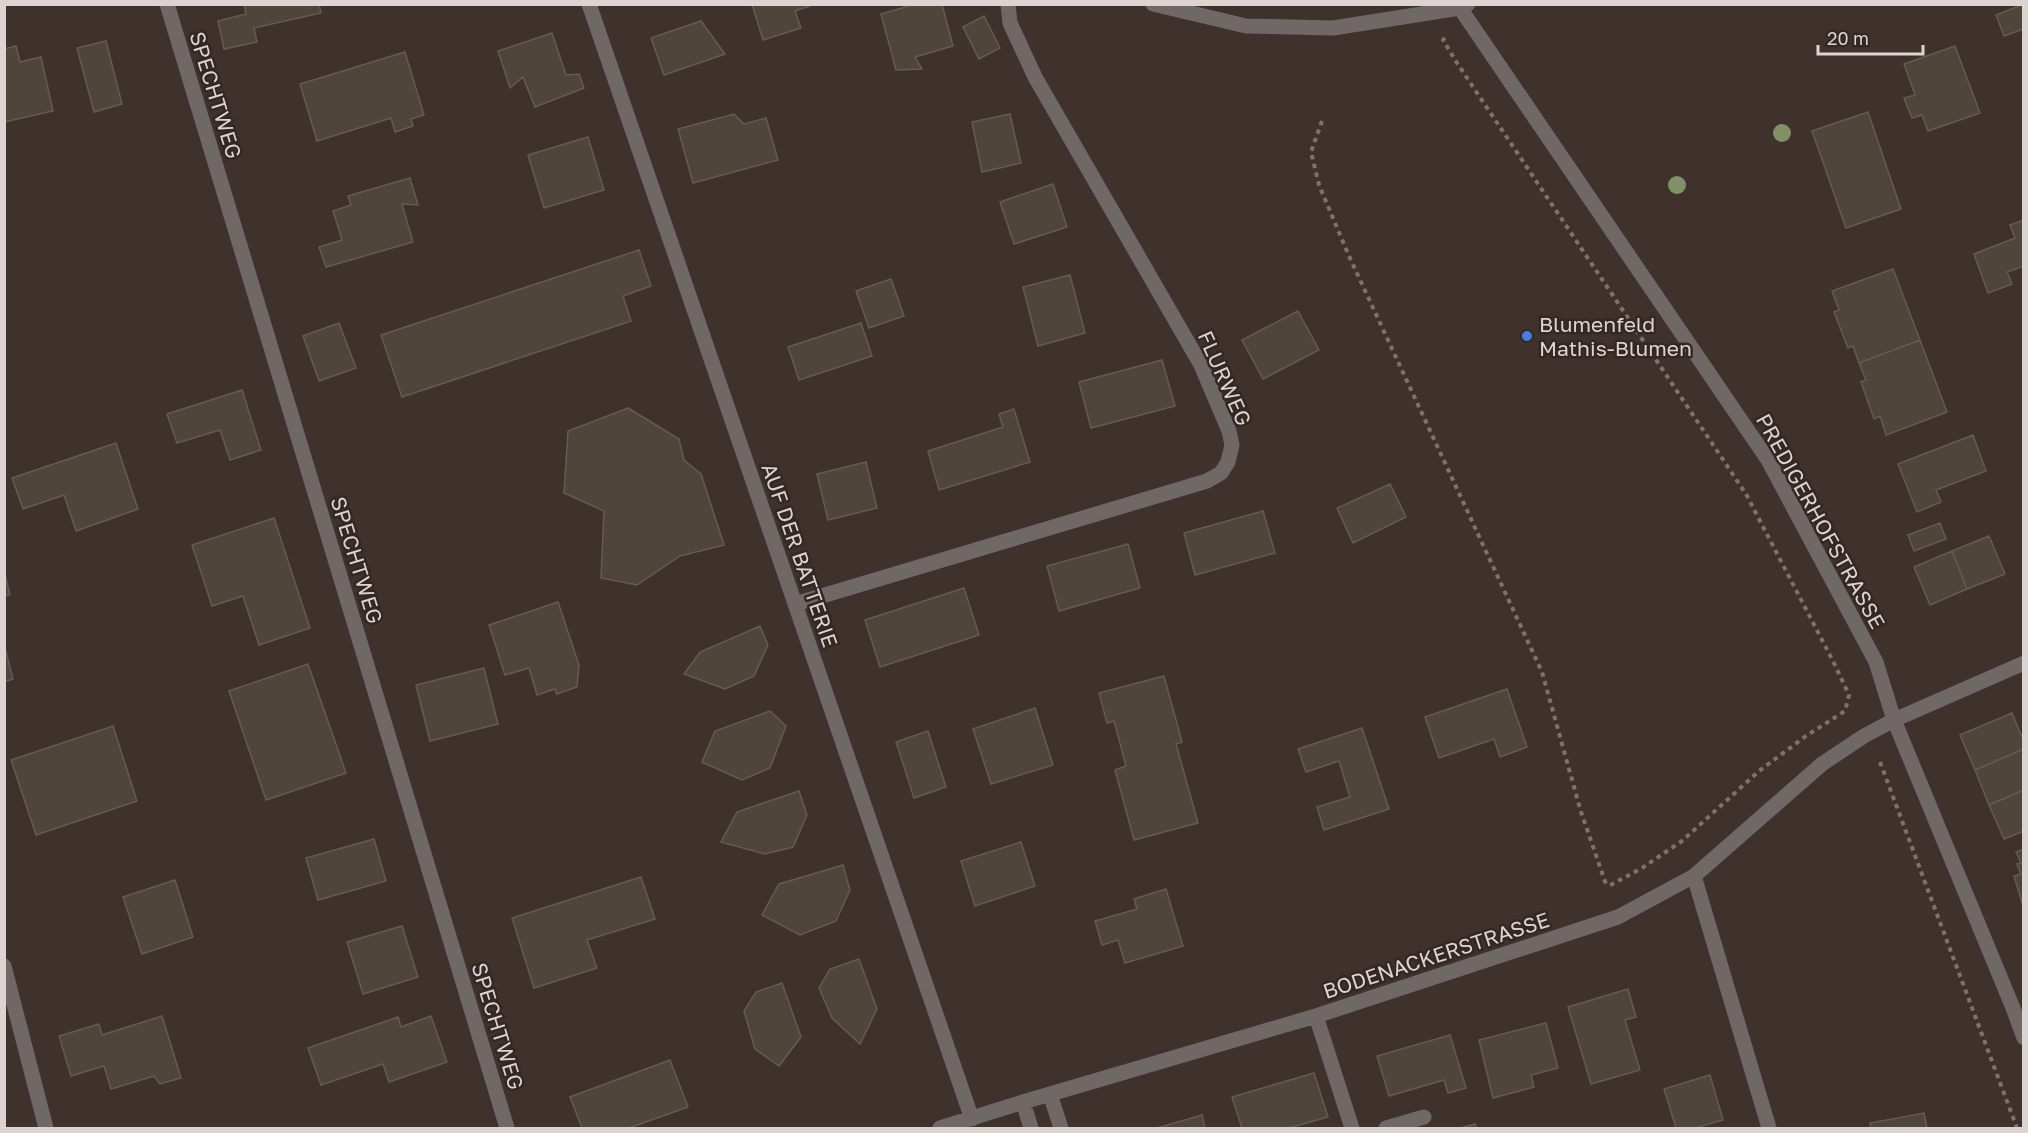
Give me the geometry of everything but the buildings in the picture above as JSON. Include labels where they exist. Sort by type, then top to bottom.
[{"type":"street","name":"SPECHTWEG","points":[[167,4],[507,1128]]},
{"type":"street","name":"AUF DER BATTERIE","points":[[589,4],[972,1119]]},
{"type":"street","name":"FLURWEG","points":[[795,604],[1207,481],[1221,473],[1228,462],[1232,445],[1229,431],[1201,365],[1035,77],[1010,23],[1008,4]]},
{"type":"street","points":[[1153,4],[1246,26],[1333,28],[1464,6]]},
{"type":"street","name":"PREDIGERHOFSTRASSE","points":[[1464,6],[1768,460],[1876,662],[1894,720],[2024,1038]]},
{"type":"street","name":"BODENACKERSTRASSE","points":[[940,1128],[1316,1016],[1618,917],[1694,876],[1822,764],[1864,735],[2024,663]]},
{"type":"street","points":[[1694,876],[1768,1128]]},
{"type":"street","points":[[4,966],[46,1128]]},
{"type":"street","points":[[1316,1016],[1352,1128]]},
{"type":"street","points":[[1050,1094],[1061,1128]]},
{"type":"street","points":[[1023,1102],[1031,1128]]},
{"type":"street","points":[[1386,1128],[1424,1117]]},
{"type":"path","points":[[1443,40],[1746,494],[1849,695],[1845,711],[1806,736],[1759,771],[1682,841],[1642,868],[1607,887]]},
{"type":"path","points":[[1322,121],[1311,152],[1319,185],[1349,256],[1542,672],[1581,812],[1618,917]]},
{"type":"path","points":[[1880,762],[2017,1128]]},
{"type":"place","name":"Blumenfeld Mathis-Blumen","points":[[1527,336]]}]
